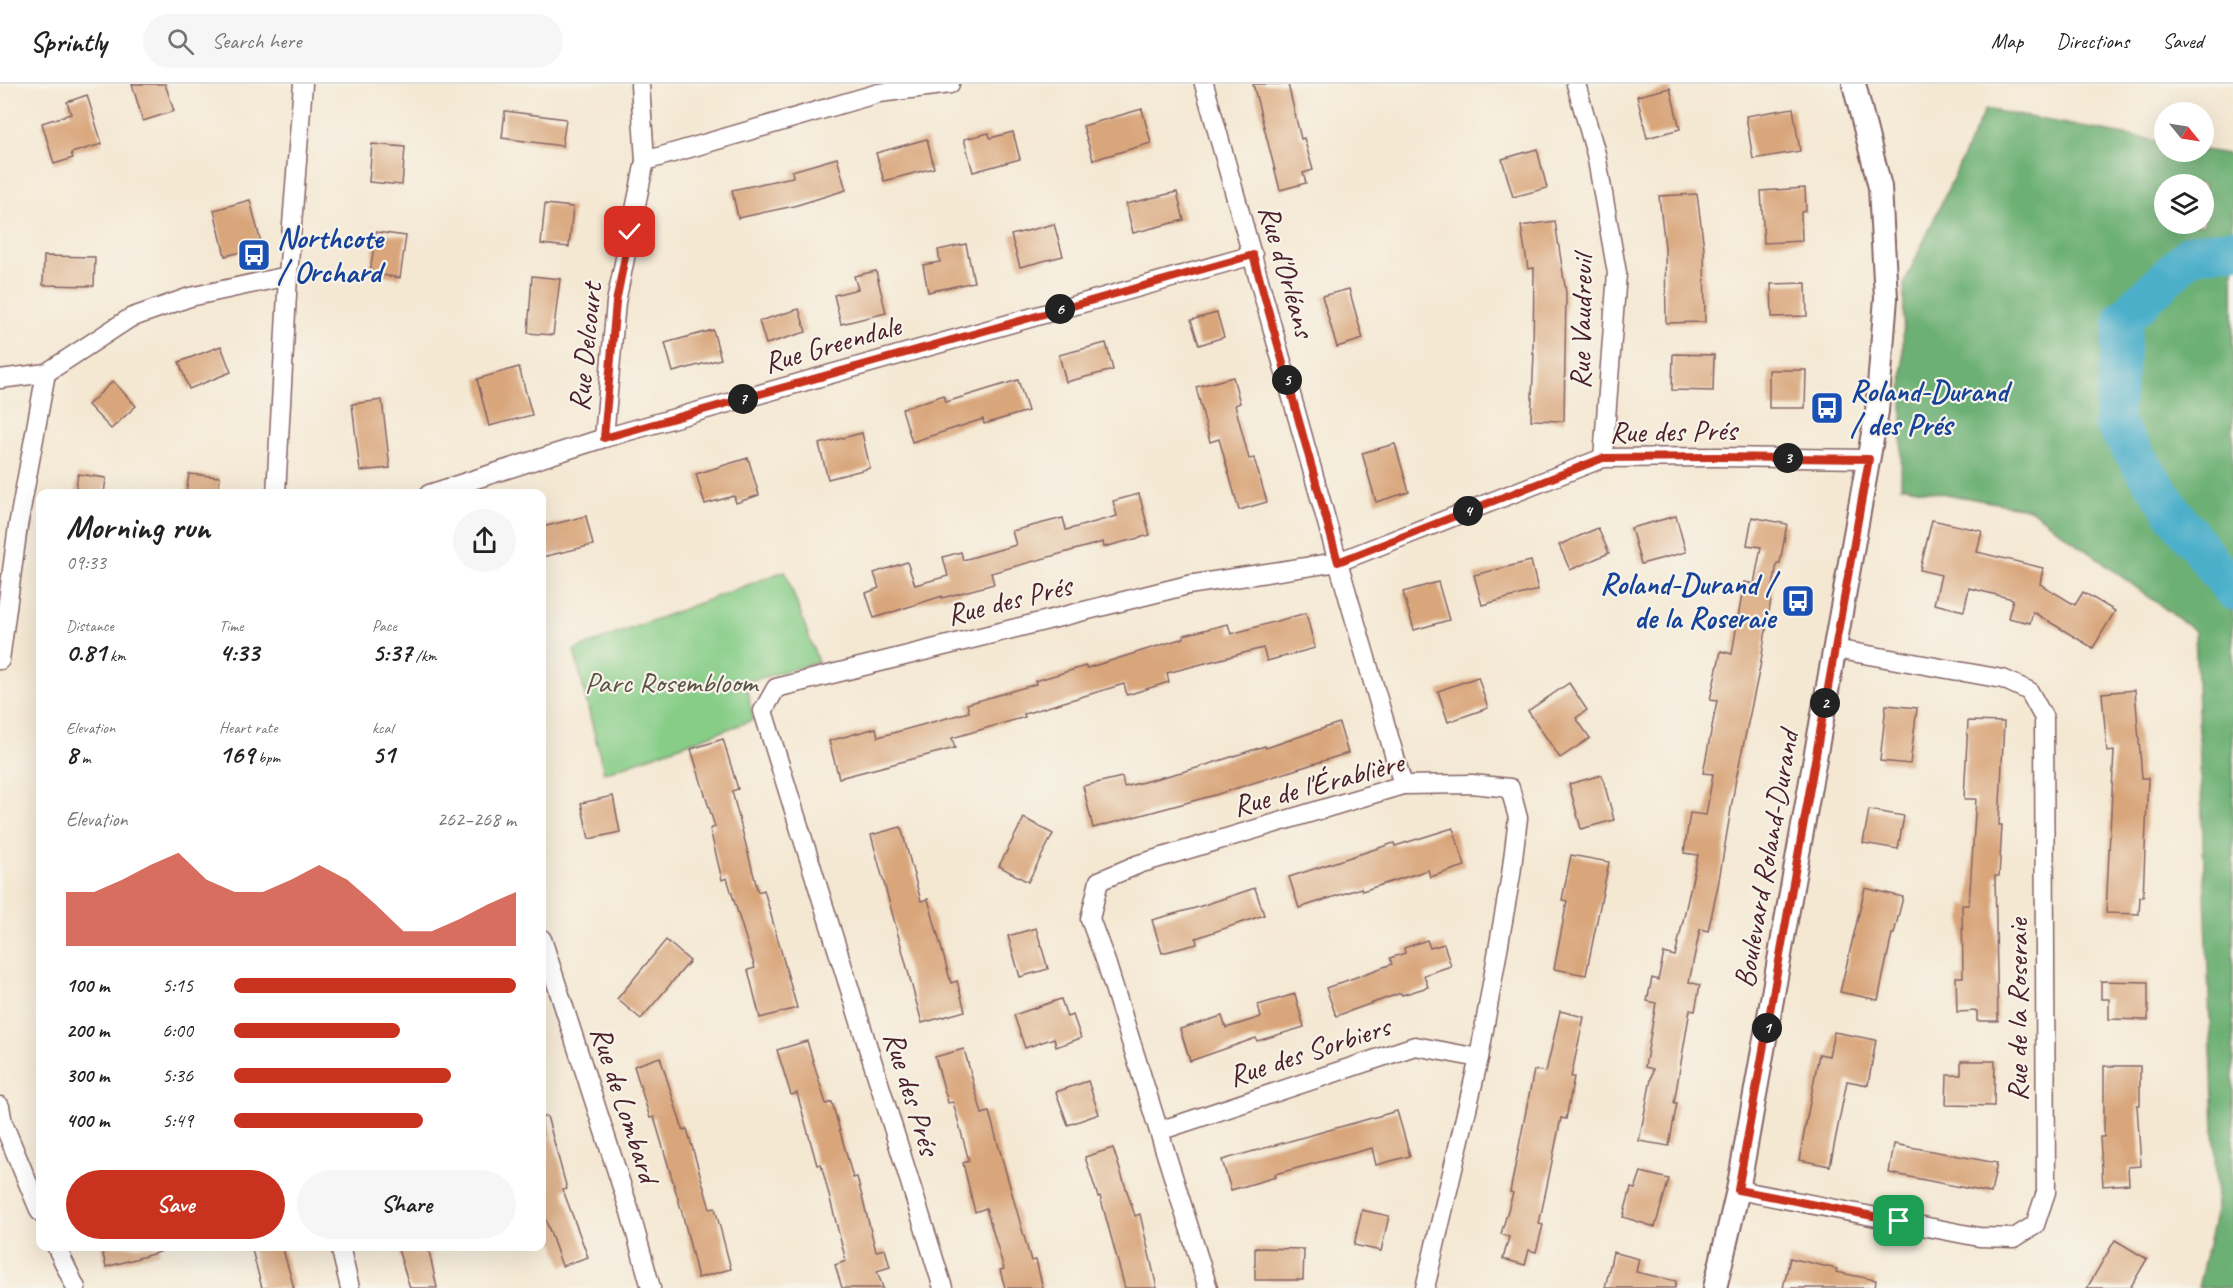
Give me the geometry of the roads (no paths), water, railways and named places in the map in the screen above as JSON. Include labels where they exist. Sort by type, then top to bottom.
[{"type":"street","points":[[276,489],[288,276],[303,84]]},
{"type":"street","points":[[645,161],[879,93],[950,84]]},
{"type":"street","name":"Rue d'Orléans","points":[[1204,84],[1403,785]]},
{"type":"street","name":"Rue Vaudreuil","points":[[1576,84],[1596,154],[1617,273],[1603,458]]},
{"type":"street","name":"Boulevard Roland-Durand","points":[[1715,1288],[1738,1190],[1877,411],[1886,298],[1880,187],[1854,84]]},
{"type":"street","name":"Rue Delcourt","points":[[604,438],[616,302],[645,161],[640,85]]},
{"type":"street","name":"Rue Greendale","points":[[445,489],[604,438],[1253,255]]},
{"type":"street","points":[[0,379],[46,373],[130,318],[190,297],[288,276]]},
{"type":"street","points":[[0,660],[18,526],[46,373]]},
{"type":"street","name":"Rue des Prés","points":[[943,1288],[763,711],[776,688],[1188,585],[1338,562],[1603,458],[1869,459]]},
{"type":"street","name":"Rue de la Roseraie","points":[[1738,1190],[1979,1237],[2014,1238],[2036,1225],[2046,1192],[2044,718],[2028,691],[2003,679],[1835,649]]},
{"type":"street","name":"Rue de l'Érablière","points":[[1208,1288],[1106,962],[1090,919],[1099,881],[1139,864],[1403,785],[1472,784],[1510,788],[1518,818],[1511,875],[1479,1058],[1425,1288]]},
{"type":"street","name":"Rue de Lombard","points":[[546,951],[630,1212],[651,1288]]},
{"type":"street","name":"Rue des Sorbiers","points":[[1159,1131],[1415,1046],[1479,1058]]},
{"type":"street","points":[[1,1117],[36,1202]]},
{"type":"street","points":[[58,1251],[76,1288]]},
{"type":"street","points":[[341,1251],[350,1288]]},
{"type":"waterway","points":[[2233,248],[2192,253],[2124,318],[2113,422],[2178,519],[2233,591]]},
{"type":"place","name":"Northcote / Orchard","points":[[254,255]]},
{"type":"place","name":"Roland-Durand / des Prés","points":[[1827,408]]},
{"type":"place","name":"Roland-Durand / de la Roseraie","points":[[1798,601]]},
{"type":"park label","name":"Parc Rosembloom","points":[[671,682]]}]
